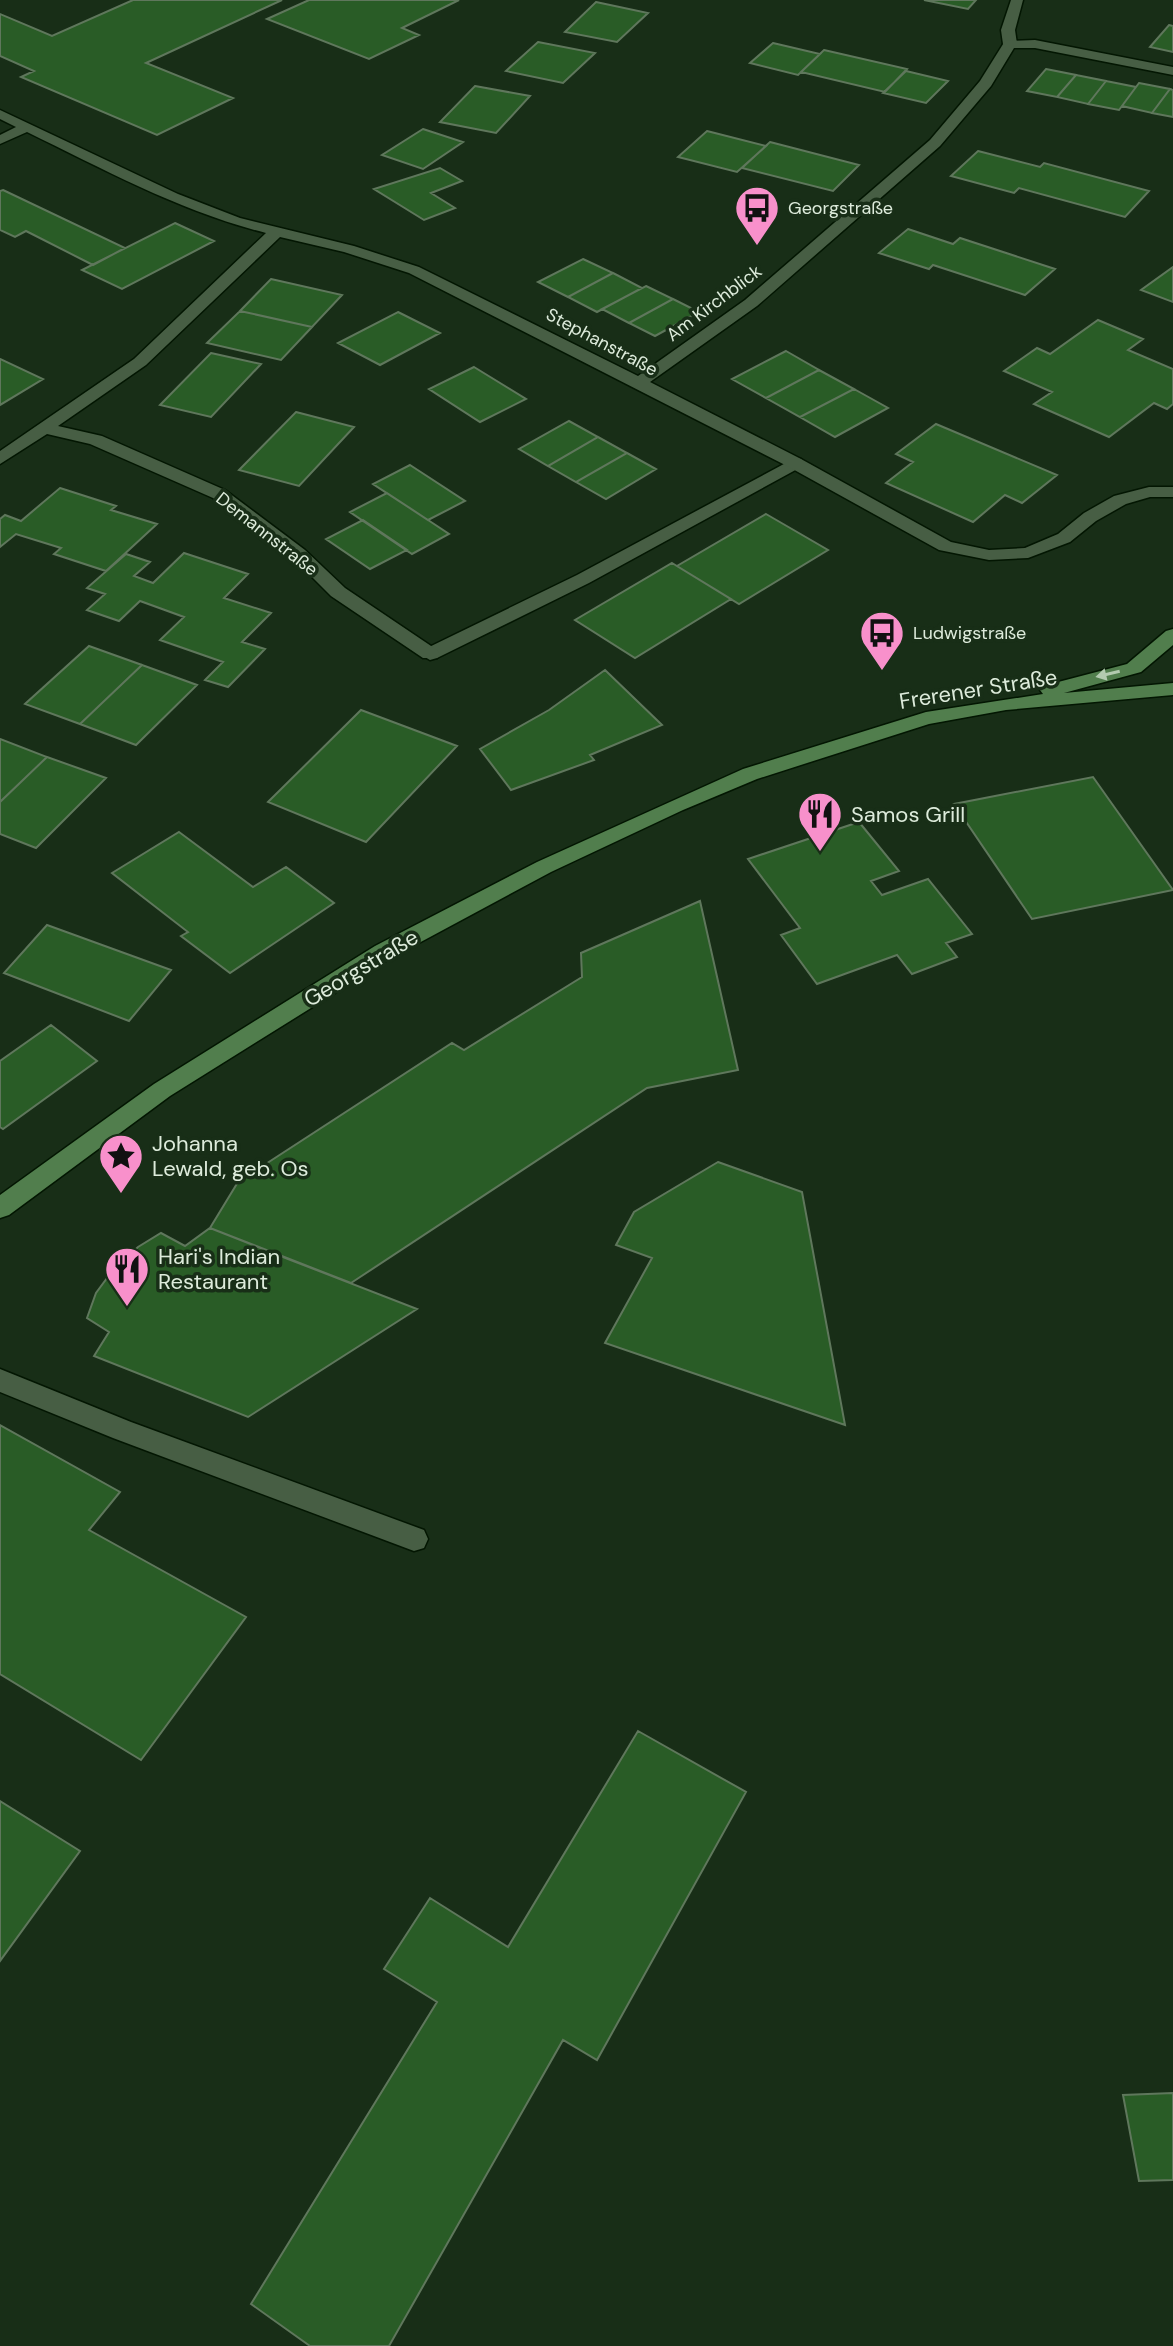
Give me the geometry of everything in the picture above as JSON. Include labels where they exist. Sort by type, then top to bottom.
[{"type":"main road","points":[[1006,704],[1076,681],[1134,668],[1173,635]]},
{"type":"main road","name":"Frerener Straße","points":[[750,774],[926,718],[1006,704],[1173,689]]},
{"type":"main road","name":"Georgstraße","points":[[0,1208],[162,1090],[383,952],[544,867],[750,774]]},
{"type":"street","name":"Am Kirchblick","points":[[637,384],[751,303],[935,143],[986,83],[1010,44],[1008,30],[1017,0]]},
{"type":"street","points":[[1010,44],[1035,44],[1173,71]]},
{"type":"street","name":"Stephanstraße","points":[[0,114],[173,197],[235,221],[349,249],[414,270],[795,463],[945,546],[989,555],[1028,553],[1064,538],[1090,517],[1120,500],[1149,492],[1173,492]]},
{"type":"street","points":[[0,140],[27,127]]},
{"type":"street","points":[[0,459],[140,362],[276,232]]},
{"type":"street","name":"Demannstraße","points":[[44,428],[96,440],[219,494],[299,554],[338,592],[430,654],[583,579],[795,463]]},
{"type":"street","points":[[0,1380],[122,1430],[414,1539]]},
{"type":"building","points":[[133,0],[282,0],[146,63],[233,98],[157,135],[21,77],[34,71],[0,56],[0,14],[52,36]]},
{"type":"building","points":[[309,0],[459,0],[402,28],[419,35],[369,59],[267,19]]},
{"type":"building","points":[[924,0],[976,0],[968,9]]},
{"type":"building","points":[[596,2],[648,13],[617,42],[565,32]]},
{"type":"building","points":[[1169,25],[1173,26],[1173,52],[1150,47]]},
{"type":"building","points":[[538,42],[595,53],[563,83],[506,71]]},
{"type":"building","points":[[773,43],[820,54],[798,75],[750,63]]},
{"type":"building","points":[[824,50],[907,69],[885,92],[801,72]]},
{"type":"building","points":[[1046,69],[1076,75],[1057,97],[1027,91]]},
{"type":"building","points":[[906,71],[948,81],[926,103],[883,93]]},
{"type":"building","points":[[1076,75],[1106,81],[1088,104],[1057,97]]},
{"type":"building","points":[[1106,81],[1136,87],[1119,110],[1088,104]]},
{"type":"building","points":[[1139,83],[1170,89],[1152,113],[1122,106]]},
{"type":"building","points":[[475,86],[530,96],[496,133],[440,122]]},
{"type":"building","points":[[1170,89],[1173,90],[1173,117],[1152,113]]},
{"type":"building","points":[[423,129],[463,142],[423,169],[382,155]]},
{"type":"building","points":[[707,131],[766,146],[737,172],[678,157]]},
{"type":"building","points":[[770,142],[859,165],[833,191],[742,168]]},
{"type":"building","points":[[978,151],[1040,167],[1044,163],[1149,191],[1125,217],[1019,188],[1014,193],[951,176]]},
{"type":"building","points":[[440,168],[462,181],[431,193],[455,208],[424,220],[374,189]]},
{"type":"building","points":[[0,191],[125,248],[93,265],[26,231],[15,237],[0,230]]},
{"type":"building","points":[[175,223],[214,241],[122,289],[82,270]]},
{"type":"building","points":[[908,229],[953,244],[960,238],[1055,269],[1025,295],[933,265],[929,269],[879,253]]},
{"type":"building","points":[[583,259],[613,273],[568,297],[538,282]]},
{"type":"building","points":[[1173,267],[1173,302],[1141,290]]},
{"type":"building","points":[[613,273],[642,288],[597,312],[568,297]]},
{"type":"building","points":[[271,279],[342,295],[312,327],[240,311]]},
{"type":"building","points":[[646,286],[673,299],[629,323],[602,309]]},
{"type":"building","points":[[673,299],[699,312],[655,336],[629,323]]},
{"type":"building","points":[[240,311],[312,327],[281,360],[207,343]]},
{"type":"building","points":[[398,312],[440,333],[380,365],[338,343]]},
{"type":"building","points":[[1098,320],[1143,339],[1128,350],[1173,369],[1173,404],[1167,409],[1154,403],[1109,437],[1034,404],[1052,392],[1004,371],[1037,348],[1050,354]]},
{"type":"building","points":[[786,351],[819,370],[766,398],[732,379]]},
{"type":"building","points":[[211,353],[261,364],[211,417],[160,405]]},
{"type":"building","points":[[0,359],[43,379],[0,405]]},
{"type":"building","points":[[474,367],[526,399],[480,422],[429,389]]},
{"type":"building","points":[[819,370],[854,389],[800,417],[766,398]]},
{"type":"building","points":[[854,389],[888,408],[835,437],[800,417]]},
{"type":"building","points":[[296,412],[354,427],[299,486],[239,470]]},
{"type":"building","points":[[569,421],[598,437],[548,466],[519,449]]},
{"type":"building","points":[[936,424],[1057,475],[1022,503],[1005,495],[973,522],[886,483],[913,462],[896,454]]},
{"type":"building","points":[[598,437],[627,453],[576,482],[548,466]]},
{"type":"building","points":[[627,453],[656,469],[606,499],[576,482]]},
{"type":"building","points":[[410,465],[465,501],[428,520],[373,484]]},
{"type":"building","points":[[60,488],[116,506],[111,510],[157,524],[106,571],[54,554],[61,548],[16,534],[0,547],[0,519],[5,515],[21,521]]},
{"type":"building","points":[[387,493],[449,534],[412,554],[350,512]]},
{"type":"building","points":[[766,514],[828,550],[739,604],[677,566]]},
{"type":"building","points":[[363,520],[407,550],[370,569],[326,539]]},
{"type":"building","points":[[184,553],[248,574],[224,598],[271,613],[242,642],[265,649],[228,687],[205,680],[223,662],[160,640],[184,617],[140,601],[119,621],[87,610],[105,594],[87,588],[126,554],[150,562],[134,576],[153,583]]},
{"type":"building","points":[[672,563],[731,599],[635,658],[575,620]]},
{"type":"building","points":[[89,646],[142,665],[80,724],[25,704]]},
{"type":"building","points":[[142,665],[197,685],[136,745],[80,724]]},
{"type":"building","points":[[605,670],[662,725],[590,755],[594,760],[511,790],[480,749],[549,710]]},
{"type":"building","points":[[361,710],[457,746],[366,842],[268,802]]},
{"type":"building","points":[[0,739],[47,757],[0,802]]},
{"type":"building","points":[[47,757],[106,778],[36,848],[0,834],[0,802]]},
{"type":"building","points":[[1093,777],[1173,890],[1032,919],[954,804]]},
{"type":"building","points":[[859,822],[899,871],[871,881],[882,895],[928,879],[972,934],[946,943],[957,957],[912,974],[897,955],[817,984],[781,935],[800,928],[748,859]]},
{"type":"building","points":[[179,832],[253,887],[286,867],[334,903],[230,973],[181,936],[188,932],[112,873]]},
{"type":"building","points":[[700,901],[738,1070],[647,1088],[351,1283],[210,1228],[238,1182],[452,1043],[464,1050],[582,977],[581,953]]},
{"type":"building","points":[[47,925],[171,970],[129,1021],[4,973]]},
{"type":"building","points":[[51,1025],[97,1061],[3,1129],[0,1127],[0,1061]]},
{"type":"building","points":[[718,1162],[802,1192],[845,1425],[605,1343],[652,1258],[616,1245],[634,1212]]},
{"type":"building","points":[[210,1228],[417,1309],[248,1417],[94,1356],[109,1332],[87,1318],[96,1293],[113,1270],[138,1247],[161,1233],[185,1246]]},
{"type":"building","points":[[0,1425],[120,1492],[89,1530],[246,1617],[141,1760],[0,1674]]},
{"type":"building","points":[[638,1731],[746,1792],[597,2060],[563,2040],[389,2346],[310,2346],[251,2304],[437,2002],[384,1969],[430,1898],[508,1947]]},
{"type":"building","points":[[0,1801],[80,1851],[0,1961]]},
{"type":"building","points":[[1173,2093],[1173,2180],[1139,2181],[1123,2095]]},
{"type":"place","name":"Georgstraße","points":[[757,247]]},
{"type":"place","name":"Ludwigstraße","points":[[882,672]]},
{"type":"place","name":"Samos Grill","points":[[820,853]]},
{"type":"place","name":"Johanna Lewald, geb. Os","points":[[121,1195]]},
{"type":"place","name":"Hari's Indian Restaurant","points":[[127,1308]]}]
